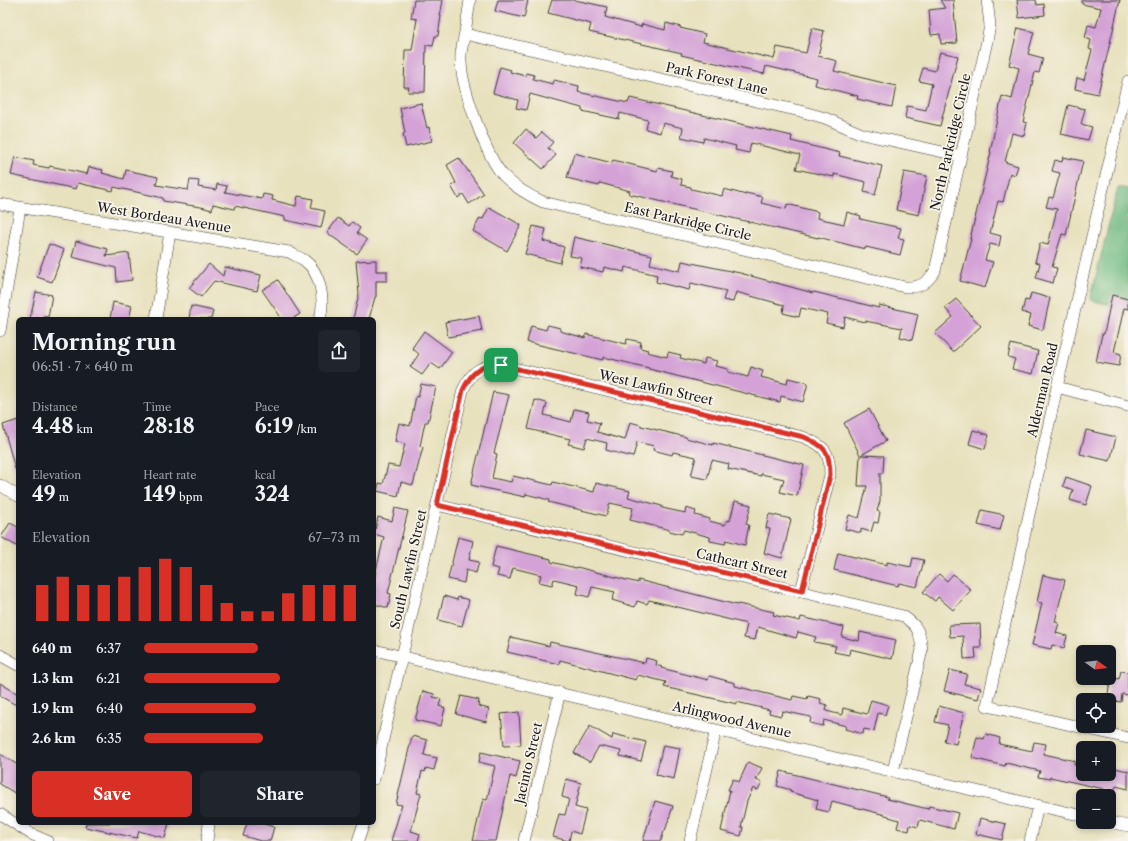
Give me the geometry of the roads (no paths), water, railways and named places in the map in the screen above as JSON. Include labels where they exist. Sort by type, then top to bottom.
[{"type":"street","name":"East Parkridge Circle","points":[[470,0],[460,60],[464,83],[481,132],[492,158],[502,174],[514,186],[544,202],[905,287],[913,288],[922,284]]},
{"type":"street","name":"North Parkridge Circle","points":[[922,284],[928,281],[935,271],[987,41],[990,25],[987,0]]},
{"type":"street","name":"Park Forest Lane","points":[[465,34],[800,111],[825,118],[862,134],[961,156]]},
{"type":"street","name":"Alderman Road","points":[[1128,81],[1057,387],[986,706],[1128,738]]},
{"type":"street","name":"West Bordeau Avenue","points":[[0,204],[289,252],[305,260],[315,274],[320,285],[322,299],[320,317]]},
{"type":"street","points":[[0,331],[20,208]]},
{"type":"street","points":[[156,317],[170,232]]},
{"type":"street","name":"West Lawfin Street","points":[[478,369],[488,365],[501,365],[804,437],[814,441],[824,448],[830,460],[830,475],[802,591]]},
{"type":"street","name":"South Lawfin Street","points":[[376,771],[463,390],[469,377],[478,369]]},
{"type":"street","points":[[1057,387],[1128,406]]},
{"type":"street","points":[[0,485],[16,495]]},
{"type":"street","name":"Cathcart Street","points":[[437,505],[903,616],[914,623],[920,634],[922,650],[893,771]]},
{"type":"street","name":"Arlingwood Avenue","points":[[376,650],[560,692],[1076,814]]},
{"type":"street","points":[[0,655],[16,664]]},
{"type":"street","name":"Jacinto Street","points":[[524,841],[560,692]]},
{"type":"street","points":[[690,841],[716,730]]},
{"type":"street","points":[[1030,841],[1038,805]]},
{"type":"street","points":[[0,814],[16,824]]},
{"type":"street","points":[[1116,823],[1128,826]]},
{"type":"street","points":[[17,825],[31,834],[47,841]]},
{"type":"street","points":[[207,841],[208,825]]},
{"type":"street","points":[[358,841],[363,825]]}]
